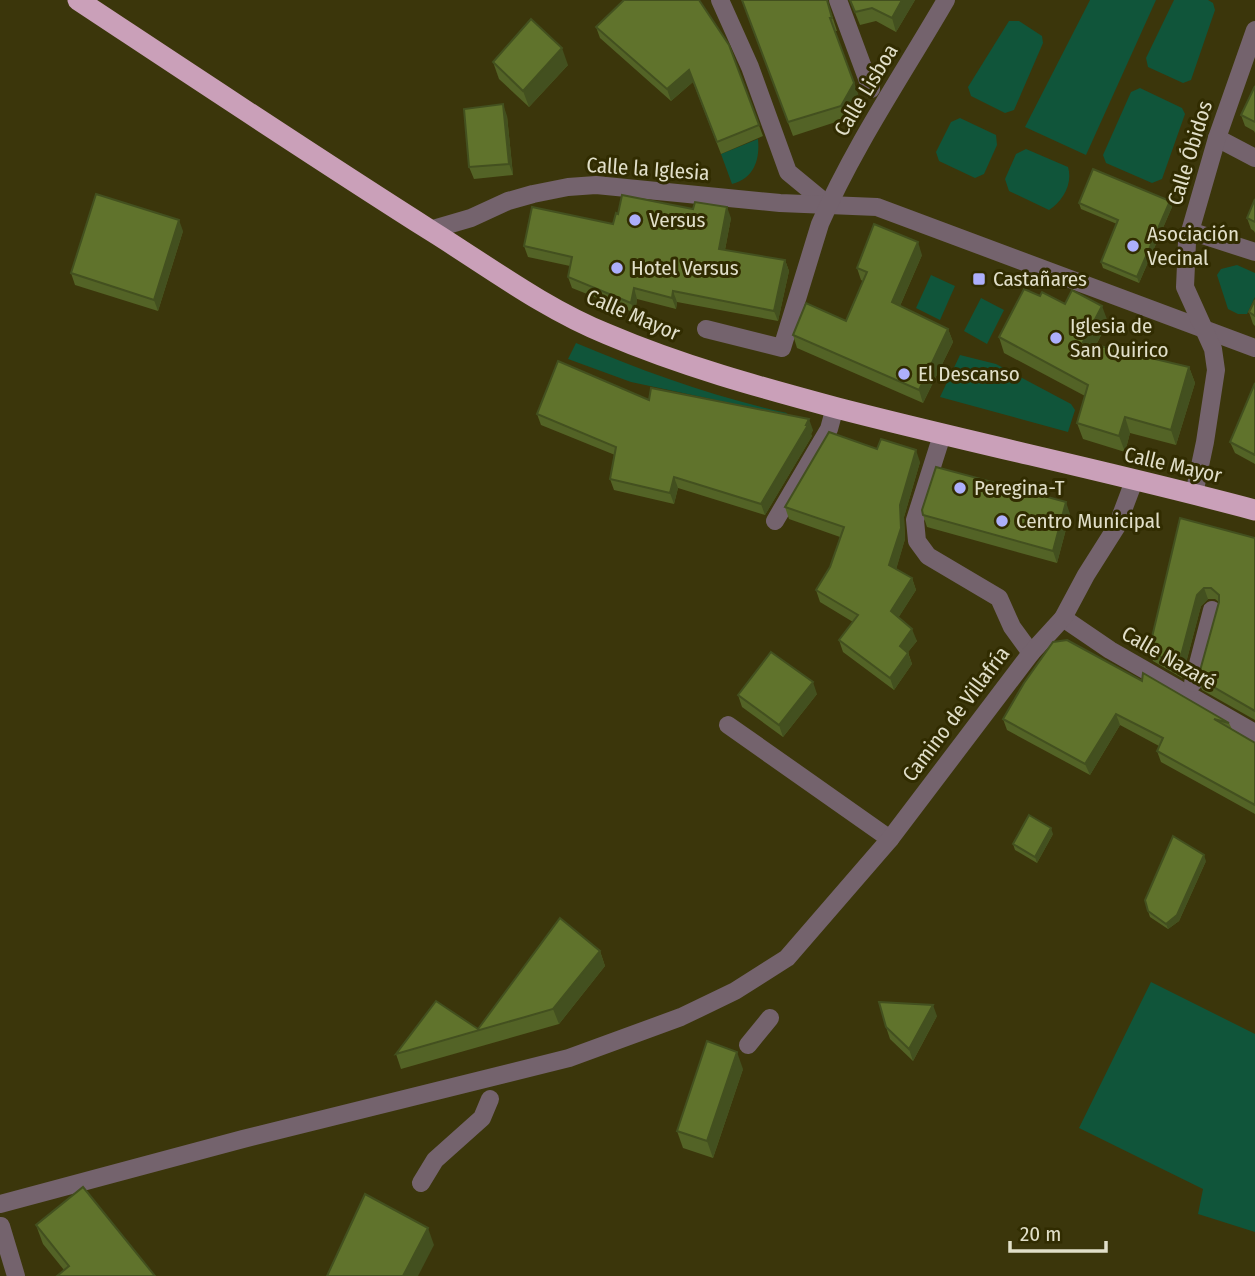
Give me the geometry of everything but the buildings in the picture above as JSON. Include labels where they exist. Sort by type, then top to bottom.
[{"type":"highway","name":"Calle Mayor","points":[[78,0],[429,230],[529,293],[604,333],[724,377],[942,435],[1255,510]]},
{"type":"street","points":[[706,329],[782,348],[828,205],[788,172],[750,68],[720,0]]},
{"type":"street","points":[[838,0],[871,89]]},
{"type":"street","name":"Calle Lisboa","points":[[828,205],[846,168],[946,0]]},
{"type":"street","name":"Calle Óbidos","points":[[1194,494],[1216,370],[1213,349],[1185,287],[1184,267],[1190,231],[1217,138],[1255,32]]},
{"type":"street","points":[[1217,138],[1255,158]]},
{"type":"street","name":"Calle la Iglesia","points":[[429,230],[471,218],[508,201],[568,187],[596,186],[877,207],[1255,348]]},
{"type":"street","points":[[1190,231],[1255,252]]},
{"type":"street","points":[[775,521],[829,429],[835,407]]},
{"type":"street","points":[[942,435],[915,520],[917,541],[929,556],[999,598],[1012,627],[1031,653]]},
{"type":"street","name":"Camino de Villafría","points":[[0,1204],[243,1139],[569,1058],[681,1017],[735,991],[787,958],[890,839],[1031,653],[1063,618],[1117,526],[1134,481]]},
{"type":"street","points":[[1193,683],[1212,610]]},
{"type":"street","name":"Calle Nazaré","points":[[1063,618],[1110,650],[1255,733]]},
{"type":"street","points":[[728,725],[890,839]]},
{"type":"street","points":[[748,1045],[770,1018]]},
{"type":"street","points":[[422,1183],[435,1160],[482,1118],[490,1099]]},
{"type":"street","points":[[1,1226],[16,1276]]},
{"type":"green space","points":[[1090,0],[1156,0],[1086,155],[1025,127]]},
{"type":"green space","points":[[1174,0],[1208,0],[1213,3],[1215,10],[1191,80],[1183,83],[1148,67],[1146,58]]},
{"type":"green space","points":[[1009,21],[1019,21],[1042,36],[1043,43],[1014,110],[1005,113],[971,96],[968,87]]},
{"type":"green space","points":[[1140,88],[1182,108],[1185,114],[1162,179],[1152,183],[1106,163],[1103,155],[1131,92]]},
{"type":"green space","points":[[960,118],[996,135],[997,145],[984,174],[975,178],[939,161],[936,152],[951,122]]},
{"type":"green space","points":[[758,139],[758,154],[754,167],[746,177],[732,184],[721,154]]},
{"type":"green space","points":[[1026,149],[1068,167],[1066,192],[1049,210],[1009,191],[1005,179],[1016,154]]},
{"type":"green space","points":[[1237,265],[1255,273],[1255,297],[1247,314],[1238,314],[1228,309],[1217,275],[1221,269]]},
{"type":"green space","points":[[931,275],[955,286],[940,320],[916,308]]},
{"type":"green space","points":[[981,298],[1004,310],[987,344],[964,331]]},
{"type":"green space","points":[[576,343],[680,383],[787,413],[786,415],[631,382],[568,359]]},
{"type":"green space","points":[[960,355],[996,364],[1071,404],[1075,410],[1068,432],[940,397]]},
{"type":"green space","points":[[1151,982],[1255,1034],[1255,1232],[1198,1214],[1203,1189],[1079,1128]]},
{"type":"place","name":"Versus","points":[[635,220]]},
{"type":"place","name":"Asociación Vecinal","points":[[1133,246]]},
{"type":"place","name":"Hotel Versus","points":[[617,268]]},
{"type":"place","name":"Castañares","points":[[979,279]]},
{"type":"place","name":"Iglesia de San Quirico","points":[[1056,338]]},
{"type":"place","name":"El Descanso","points":[[904,374]]},
{"type":"place","name":"Peregina-T","points":[[960,488]]},
{"type":"place","name":"Centro Municipal","points":[[1002,521]]}]
